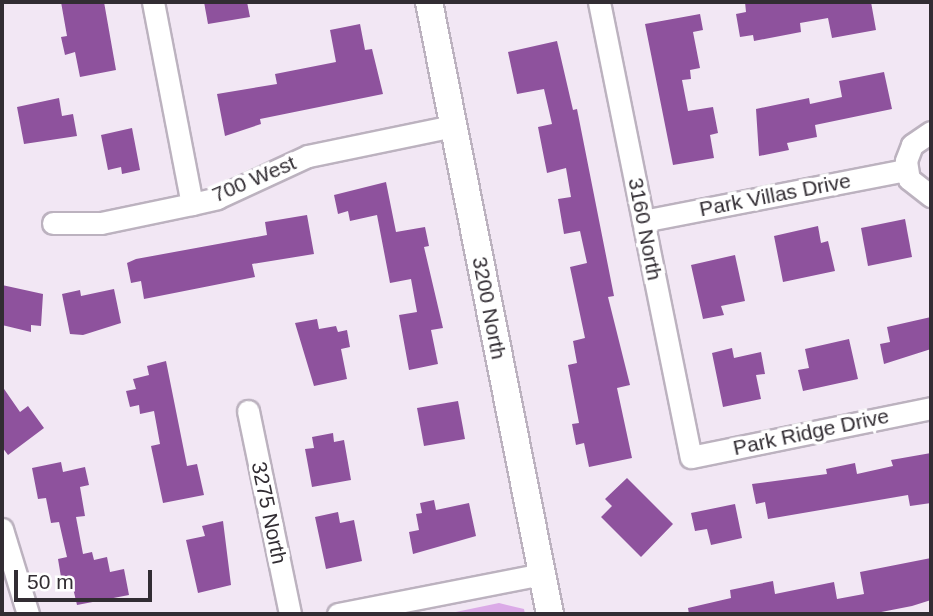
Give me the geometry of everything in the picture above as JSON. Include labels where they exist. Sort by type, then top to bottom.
[{"type":"street","points":[[153,2],[192,204]]},
{"type":"street","name":"3200 North","points":[[429,2],[550,614]]},
{"type":"street","name":"3160 North","points":[[599,2],[691,457]]},
{"type":"street","name":"700 West","points":[[53,223],[101,223],[192,204],[216,198],[308,156],[453,126]]},
{"type":"street","points":[[931,132],[912,145],[906,170],[915,186],[931,196]]},
{"type":"street","name":"Park Villas Drive","points":[[643,221],[906,170]]},
{"type":"street","name":"Park Ridge Drive","points":[[691,457],[931,408]]},
{"type":"street","name":"3275 North","points":[[248,411],[290,614]]},
{"type":"street","points":[[2,529],[28,614]]},
{"type":"street","points":[[338,614],[542,574]]},
{"type":"shaded area","points":[[499,603],[524,609],[525,614],[446,614]]},
{"type":"building","points":[[61,2],[104,2],[116,70],[80,77],[75,52],[65,55],[61,37],[67,36]]},
{"type":"building","points":[[204,2],[247,2],[250,17],[208,24]]},
{"type":"building","points":[[745,2],[871,2],[876,30],[832,38],[828,18],[800,23],[801,32],[754,41],[753,35],[740,37],[736,14],[746,12]]},
{"type":"building","points":[[700,14],[703,30],[693,32],[700,68],[690,70],[691,79],[682,80],[688,111],[713,107],[718,133],[710,135],[714,158],[673,165],[645,24]]},
{"type":"building","points":[[360,24],[365,50],[372,49],[383,94],[260,119],[261,124],[225,136],[217,94],[277,84],[275,74],[336,62],[330,30]]},
{"type":"building","points":[[557,41],[573,110],[577,109],[614,296],[608,297],[630,385],[617,388],[632,458],[589,467],[584,443],[576,445],[572,424],[579,423],[568,365],[577,363],[573,341],[585,338],[570,267],[587,263],[580,231],[564,234],[558,199],[571,197],[566,168],[547,173],[538,127],[552,124],[544,89],[517,94],[508,52]]},
{"type":"building","points":[[884,72],[892,109],[815,125],[817,137],[787,143],[789,150],[759,156],[756,109],[809,98],[810,104],[842,97],[839,81]]},
{"type":"building","points":[[59,98],[62,116],[73,114],[77,136],[24,144],[17,107]]},
{"type":"building","points":[[132,128],[140,170],[122,174],[121,167],[108,170],[101,135]]},
{"type":"building","points":[[386,182],[396,232],[425,227],[429,246],[424,247],[443,328],[431,330],[438,364],[409,370],[399,315],[417,312],[411,279],[390,283],[377,215],[350,221],[348,211],[338,214],[334,195]]},
{"type":"building","points":[[307,215],[314,254],[252,264],[255,277],[144,299],[141,281],[131,283],[127,263],[136,259],[267,235],[265,222]]},
{"type":"building","points":[[905,219],[912,257],[868,266],[861,228]]},
{"type":"building","points":[[818,226],[821,243],[828,241],[835,271],[783,282],[774,236]]},
{"type":"building","points":[[735,255],[745,301],[721,306],[724,315],[703,319],[691,265]]},
{"type":"building","points":[[2,285],[43,294],[41,326],[31,325],[31,332],[2,325]]},
{"type":"building","points":[[114,289],[121,323],[83,335],[70,334],[62,294],[80,290],[81,296]]},
{"type":"building","points":[[931,317],[931,349],[884,364],[880,344],[890,342],[887,327]]},
{"type":"building","points":[[317,319],[319,329],[336,326],[338,332],[347,330],[350,347],[341,349],[347,379],[314,386],[295,323]]},
{"type":"building","points":[[849,339],[858,379],[803,391],[798,370],[809,368],[805,349]]},
{"type":"building","points":[[732,348],[734,358],[761,352],[765,374],[756,375],[761,399],[723,407],[712,353]]},
{"type":"building","points":[[166,361],[187,466],[197,464],[204,495],[163,503],[151,446],[160,444],[154,411],[140,414],[139,405],[130,407],[126,391],[136,389],[133,379],[149,375],[147,366]]},
{"type":"building","points":[[2,386],[20,412],[28,406],[44,428],[8,455],[2,447]]},
{"type":"building","points":[[458,401],[465,439],[424,446],[417,408]]},
{"type":"building","points":[[333,433],[334,442],[344,440],[351,480],[312,487],[305,449],[314,448],[312,437]]},
{"type":"building","points":[[931,453],[931,503],[910,506],[908,495],[768,519],[765,502],[756,504],[752,484],[827,474],[826,469],[855,463],[857,474],[893,466],[891,460]]},
{"type":"building","points":[[61,462],[63,472],[85,467],[89,485],[80,487],[85,516],[76,517],[83,554],[92,552],[94,560],[107,557],[110,572],[124,569],[129,595],[77,605],[73,588],[63,589],[58,559],[67,557],[59,522],[51,523],[46,498],[38,499],[32,468]]},
{"type":"building","points":[[627,478],[673,524],[641,557],[601,517],[612,506],[605,499]]},
{"type":"building","points":[[434,500],[436,510],[469,503],[476,536],[413,554],[409,532],[419,530],[416,514],[422,513],[420,503]]},
{"type":"building","points":[[735,504],[742,538],[711,545],[707,529],[695,531],[691,513]]},
{"type":"building","points":[[338,512],[340,523],[354,520],[362,561],[326,569],[315,517]]},
{"type":"building","points":[[223,521],[231,585],[198,593],[186,540],[205,536],[202,526]]},
{"type":"building","points":[[931,558],[931,600],[912,606],[871,614],[689,614],[688,608],[731,598],[730,590],[773,581],[775,594],[834,582],[837,599],[864,594],[860,572]]}]
